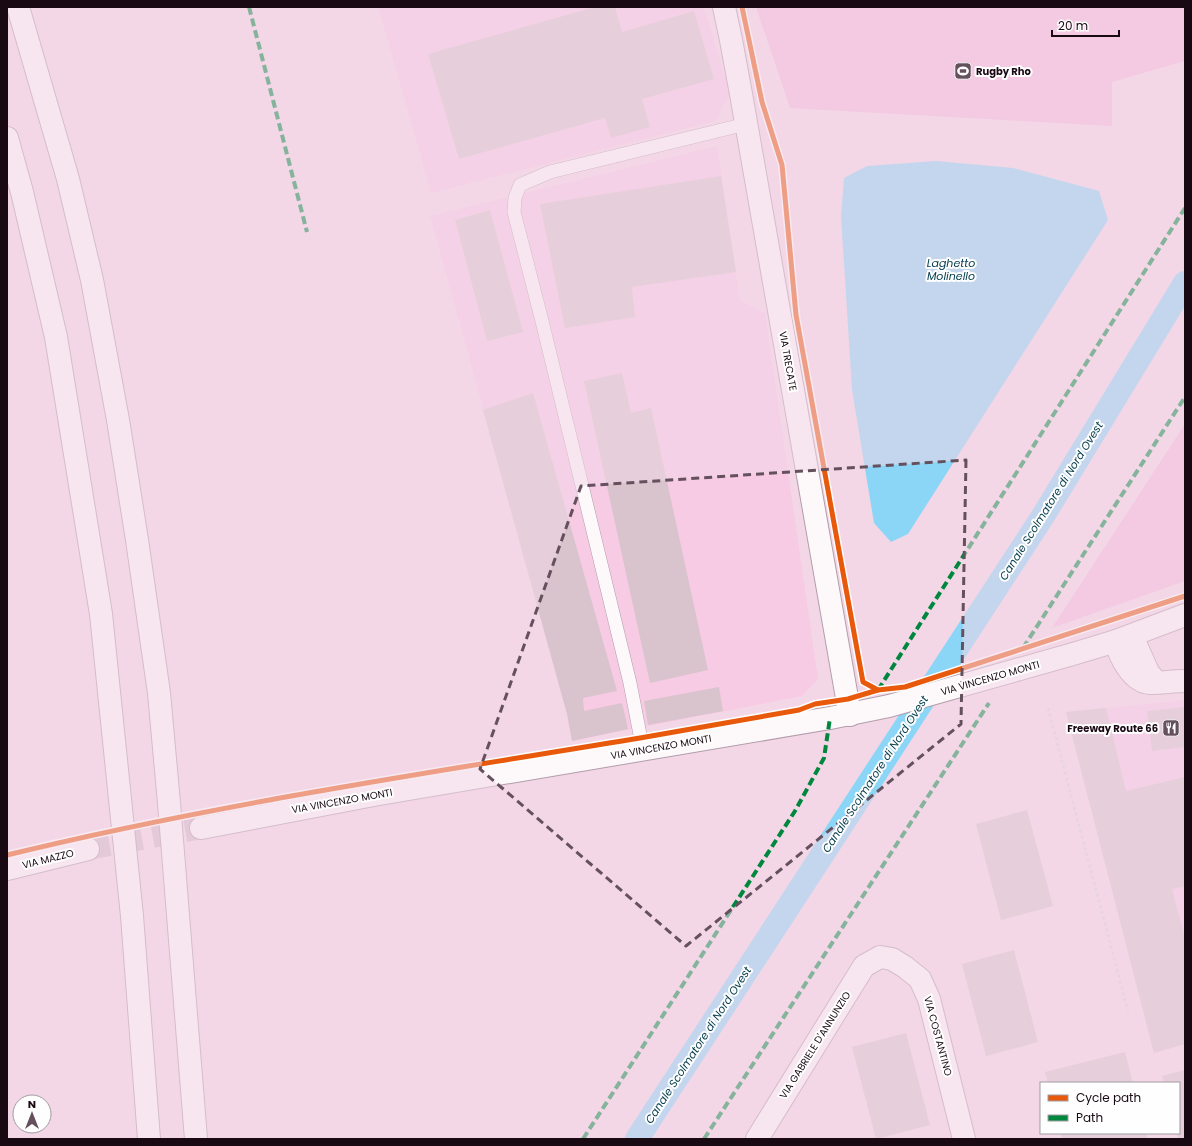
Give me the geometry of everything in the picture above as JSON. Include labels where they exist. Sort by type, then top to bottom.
[{"type":"main road","points":[[18,7],[68,179],[92,280],[118,420],[137,540],[159,693],[196,1139]]},
{"type":"main road","name":"VIA TRECATE","points":[[724,7],[850,715]]},
{"type":"main road","points":[[7,138],[22,192],[56,337],[101,614],[131,908],[149,1139]]},
{"type":"main road","name":"VIA VINCENZO MONTI","points":[[201,828],[379,794],[850,715],[889,706],[1124,638],[1185,615]]},
{"type":"main road","points":[[1124,638],[1122,661],[1139,679],[1149,683],[1185,681]]},
{"type":"main road","name":"VIA MAZZO","points":[[7,869],[88,849]]},
{"type":"main road","name":"VIA GABRIELE D'ANNUNZIO","points":[[757,1139],[864,966],[880,957]]},
{"type":"main road","name":"VIA COSTANTINO","points":[[880,957],[892,959],[920,979],[929,999],[964,1139]]},
{"type":"lane","points":[[643,750],[628,675],[514,212],[515,198],[520,185],[550,172],[746,124]]},
{"type":"path","points":[[1048,708],[1128,1011]]},
{"type":"highlighted area","points":[[966,460],[961,724],[686,946],[480,769],[581,486]]},
{"type":"shaded area","points":[[378,7],[704,7],[730,93],[716,121],[431,193]]},
{"type":"shaded area","name":"Rugby Rho","points":[[756,7],[1185,7],[1185,61],[1112,82],[1112,126],[790,108]]},
{"type":"shaded area","points":[[717,146],[740,300],[765,313],[818,679],[802,696],[572,741],[567,714],[430,216]]},
{"type":"shaded area","points":[[1185,424],[1185,581],[1052,628]]},
{"type":"shaded area","points":[[1185,700],[1185,1044],[1154,1053],[1066,712]]},
{"type":"water","name":"Laghetto Molinello","points":[[936,161],[1013,168],[1099,191],[1108,220],[908,534],[891,542],[874,523],[852,390],[841,216],[844,178],[867,166]]},
{"type":"building","points":[[595,7],[615,7],[622,32],[694,11],[714,79],[642,99],[650,127],[611,138],[605,118],[459,159],[428,54]]},
{"type":"building","points":[[721,176],[736,272],[632,287],[635,317],[565,328],[540,204]]},
{"type":"building","points":[[490,210],[523,332],[487,341],[455,220]]},
{"type":"building","points":[[622,373],[631,413],[651,408],[708,670],[650,683],[584,381]]},
{"type":"building","points":[[533,393],[617,691],[583,698],[584,711],[622,703],[628,729],[572,741],[567,714],[483,410]]},
{"type":"building","points":[[719,687],[723,711],[648,725],[644,701]]},
{"type":"building","points":[[1185,707],[1185,747],[1152,751],[1147,711]]},
{"type":"building","points":[[1106,708],[1126,791],[1185,777],[1185,886],[1172,889],[1185,939],[1185,1044],[1154,1053],[1066,712]]},
{"type":"building","points":[[1027,810],[1053,906],[1001,920],[976,824]]},
{"type":"building","points":[[1014,950],[1038,1042],[986,1056],[962,964]]},
{"type":"building","points":[[906,1033],[930,1125],[876,1139],[852,1047]]},
{"type":"building","points":[[1125,1052],[1133,1082],[1048,1082],[1045,1072]]},
{"type":"building","points":[[1185,1070],[1185,1139],[1178,1139],[1177,1134],[1180,1134],[1180,1082],[1164,1082],[1162,1076]]},
{"type":"building","points":[[1061,1134],[1146,1134],[1148,1139],[1062,1139]]},
{"type":"waterway","name":"Canale Scolmatore di Nord Ovest","points":[[637,1139],[1043,516],[1185,283]]},
{"type":"tunnel","points":[[88,849],[201,828]]},
{"type":"marked path","points":[[249,7],[307,232]]},
{"type":"marked path","points":[[878,690],[1185,208]]},
{"type":"marked path","points":[[1023,648],[1185,397]]},
{"type":"marked path","points":[[704,1139],[989,703]]},
{"type":"marked path","points":[[583,1139],[795,811],[824,758],[830,718]]},
{"type":"cycle path","points":[[7,855],[164,820],[322,790],[640,738],[799,710],[815,704],[848,699],[878,690],[863,682],[796,315],[782,165],[762,102],[742,7]]},
{"type":"cycle path","points":[[878,690],[905,687],[1185,596]]},
{"type":"place","name":"Rugby Rho","points":[[963,71]]},
{"type":"place","name":"Freeway Route 66","points":[[1171,728]]}]
